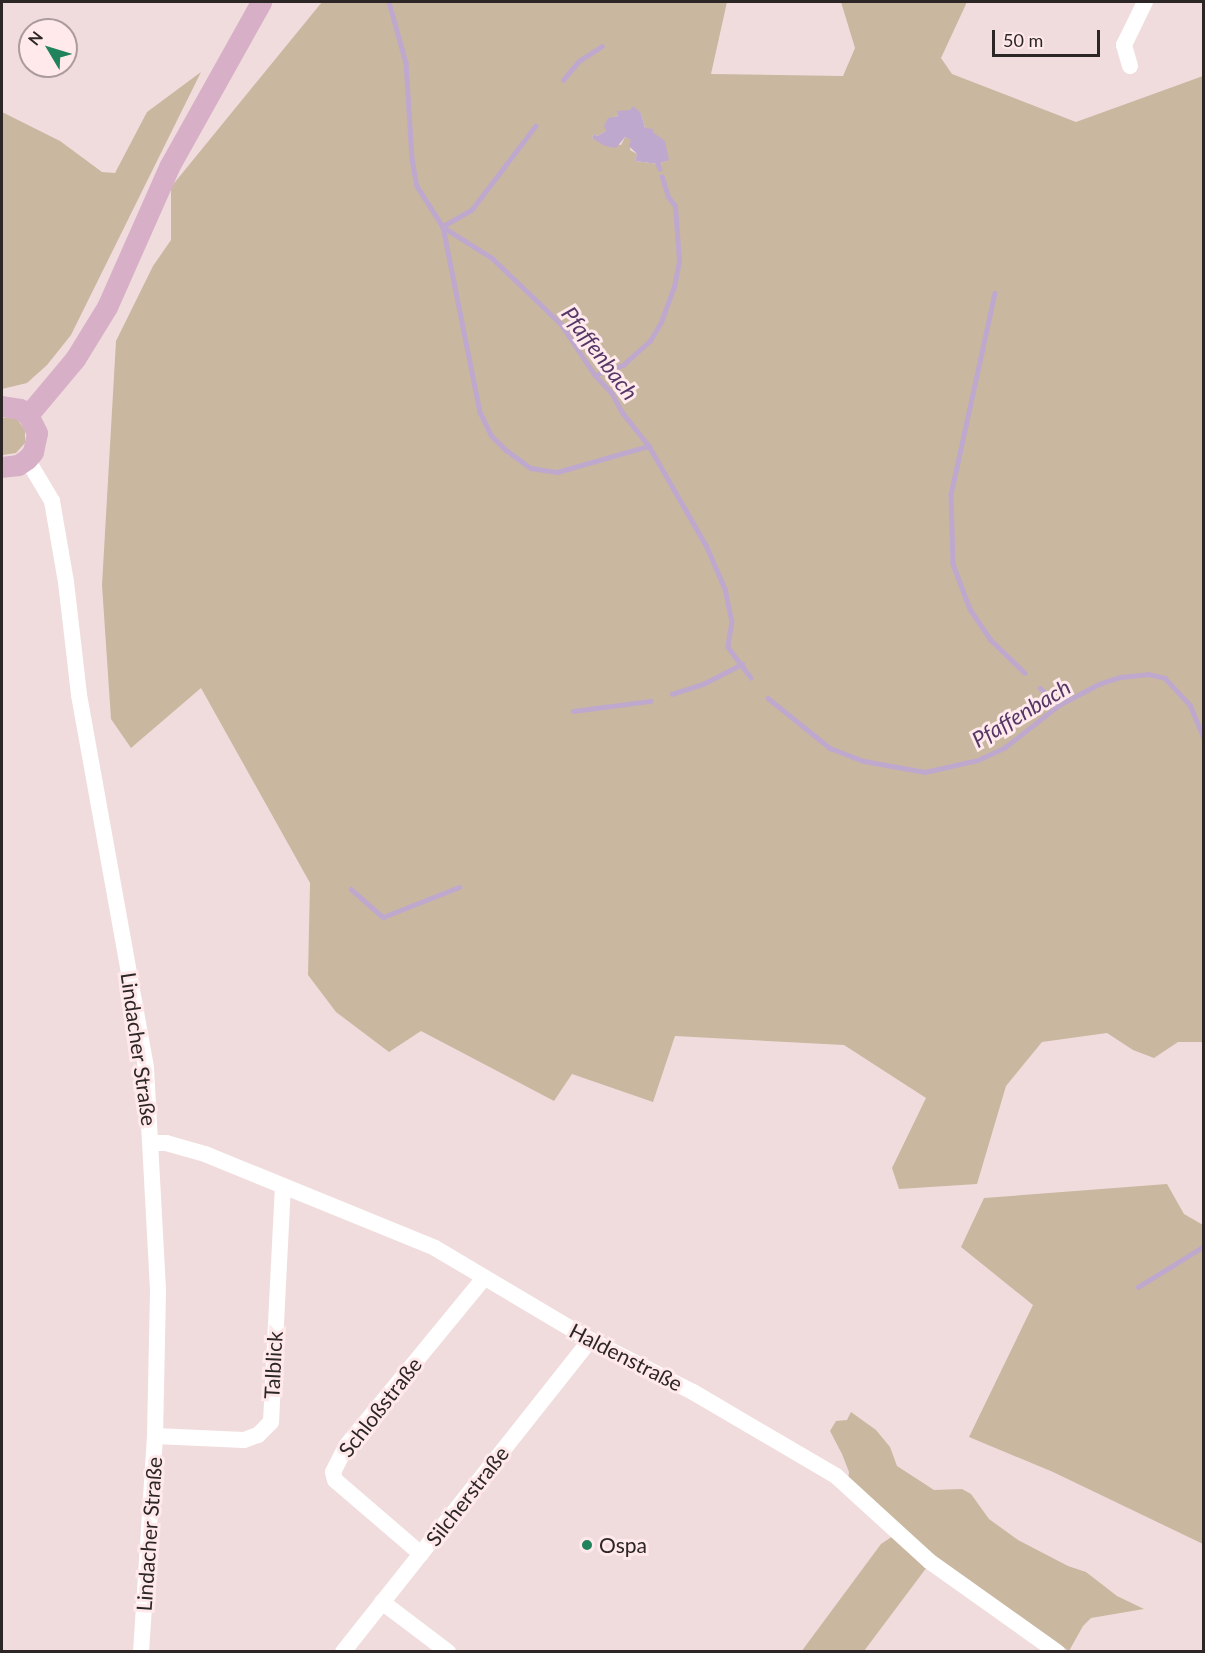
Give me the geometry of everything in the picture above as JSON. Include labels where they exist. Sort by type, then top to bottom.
[{"type":"main road","points":[[28,415],[75,359],[107,307],[170,165],[261,2]]},
{"type":"main road","points":[[2,406],[20,409],[28,415],[37,433],[33,452],[27,459],[18,465],[2,467]]},
{"type":"street","points":[[1130,66],[1124,45],[1145,2]]},
{"type":"street","name":"Lindacher Straße","points":[[27,459],[52,501],[66,582],[79,695],[146,1068],[158,1292],[155,1436],[141,1652]]},
{"type":"street","name":"Haldenstraße","points":[[151,1143],[166,1143],[205,1154],[435,1248],[590,1340],[693,1392],[836,1476],[929,1561],[1057,1652]]},
{"type":"street","name":"Talblick","points":[[155,1436],[244,1440],[258,1435],[271,1422],[283,1186]]},
{"type":"street","name":"Schloßstraße","points":[[421,1554],[335,1480],[333,1472],[346,1446],[484,1278]]},
{"type":"street","name":"Silcherstraße","points":[[343,1652],[590,1340]]},
{"type":"street","points":[[382,1602],[448,1652]]},
{"type":"shaded area","points":[[322,2],[727,2],[711,74],[843,76],[855,48],[841,2],[967,2],[941,58],[952,74],[1076,122],[1203,76],[1203,1042],[1178,1042],[1154,1058],[1133,1050],[1107,1033],[1042,1042],[1006,1086],[977,1184],[899,1189],[892,1168],[926,1098],[844,1045],[675,1036],[653,1102],[572,1074],[554,1101],[421,1031],[389,1052],[336,1012],[308,975],[310,883],[201,688],[131,748],[111,719],[102,585],[116,341],[153,266],[171,240],[171,187]],"holes":[[[630,110],[641,113],[645,128],[654,133],[666,161],[658,164],[635,161],[637,154],[630,150],[632,140],[625,137],[621,145],[592,138],[594,134],[597,136],[606,131],[610,119]]]},
{"type":"shaded area","points":[[201,72],[71,335],[47,365],[27,383],[2,389],[2,112],[60,141],[102,172],[115,173],[147,112]]},
{"type":"shaded area","points":[[633,106],[641,113],[645,128],[653,129],[654,133],[665,141],[669,160],[658,164],[635,161],[637,154],[629,146],[631,140],[625,137],[616,148],[605,146],[592,138],[594,134],[597,136],[606,131],[604,126],[608,118],[618,116],[617,111],[630,110]]},
{"type":"shaded area","points":[[2,418],[17,419],[25,430],[25,443],[16,453],[3,455]]},
{"type":"shaded area","points":[[1167,1184],[1184,1214],[1203,1225],[1203,1544],[1053,1472],[969,1437],[1033,1305],[961,1247],[984,1198]]},
{"type":"shaded area","points":[[851,1412],[876,1430],[890,1447],[897,1466],[934,1490],[962,1489],[971,1494],[989,1519],[1018,1540],[1068,1566],[1086,1572],[1117,1596],[1144,1609],[1091,1618],[1083,1626],[1069,1651],[937,1560],[848,1480],[849,1472],[830,1431],[836,1421],[847,1420]]},
{"type":"shaded area","points":[[893,1536],[927,1567],[864,1651],[801,1652],[881,1544]]},
{"type":"waterway","name":"Pfaffenbach","points":[[389,2],[406,63],[412,159],[417,186],[443,227],[492,258],[561,324],[595,375],[612,393],[622,412],[649,446],[706,545],[725,589],[732,621],[728,647],[751,677]]},
{"type":"waterway","points":[[563,80],[579,61],[602,46]]},
{"type":"waterway","points":[[536,126],[472,210],[443,227],[480,412],[491,435],[506,450],[531,468],[557,472],[649,446]]},
{"type":"waterway","points":[[658,164],[660,169]]},
{"type":"waterway","points":[[595,375],[623,365],[650,341],[661,322],[674,287],[679,261],[675,206],[668,197],[662,177]]},
{"type":"waterway","points":[[995,293],[951,494],[953,564],[970,609],[991,640],[1025,673]]},
{"type":"waterway","points":[[672,694],[703,684],[742,664]]},
{"type":"waterway","name":"Pfaffenbach","points":[[768,698],[830,748],[864,761],[925,772],[978,760],[1004,748],[1059,705],[1099,684],[1121,677],[1148,674],[1165,678],[1190,705],[1204,738]]},
{"type":"waterway","points":[[1040,688],[1059,705]]},
{"type":"waterway","points":[[573,711],[650,701]]},
{"type":"waterway","points":[[351,889],[383,917],[459,887]]},
{"type":"waterway","points":[[1138,1287],[1204,1246]]},
{"type":"place","name":"Ospa","points":[[587,1545]]}]
